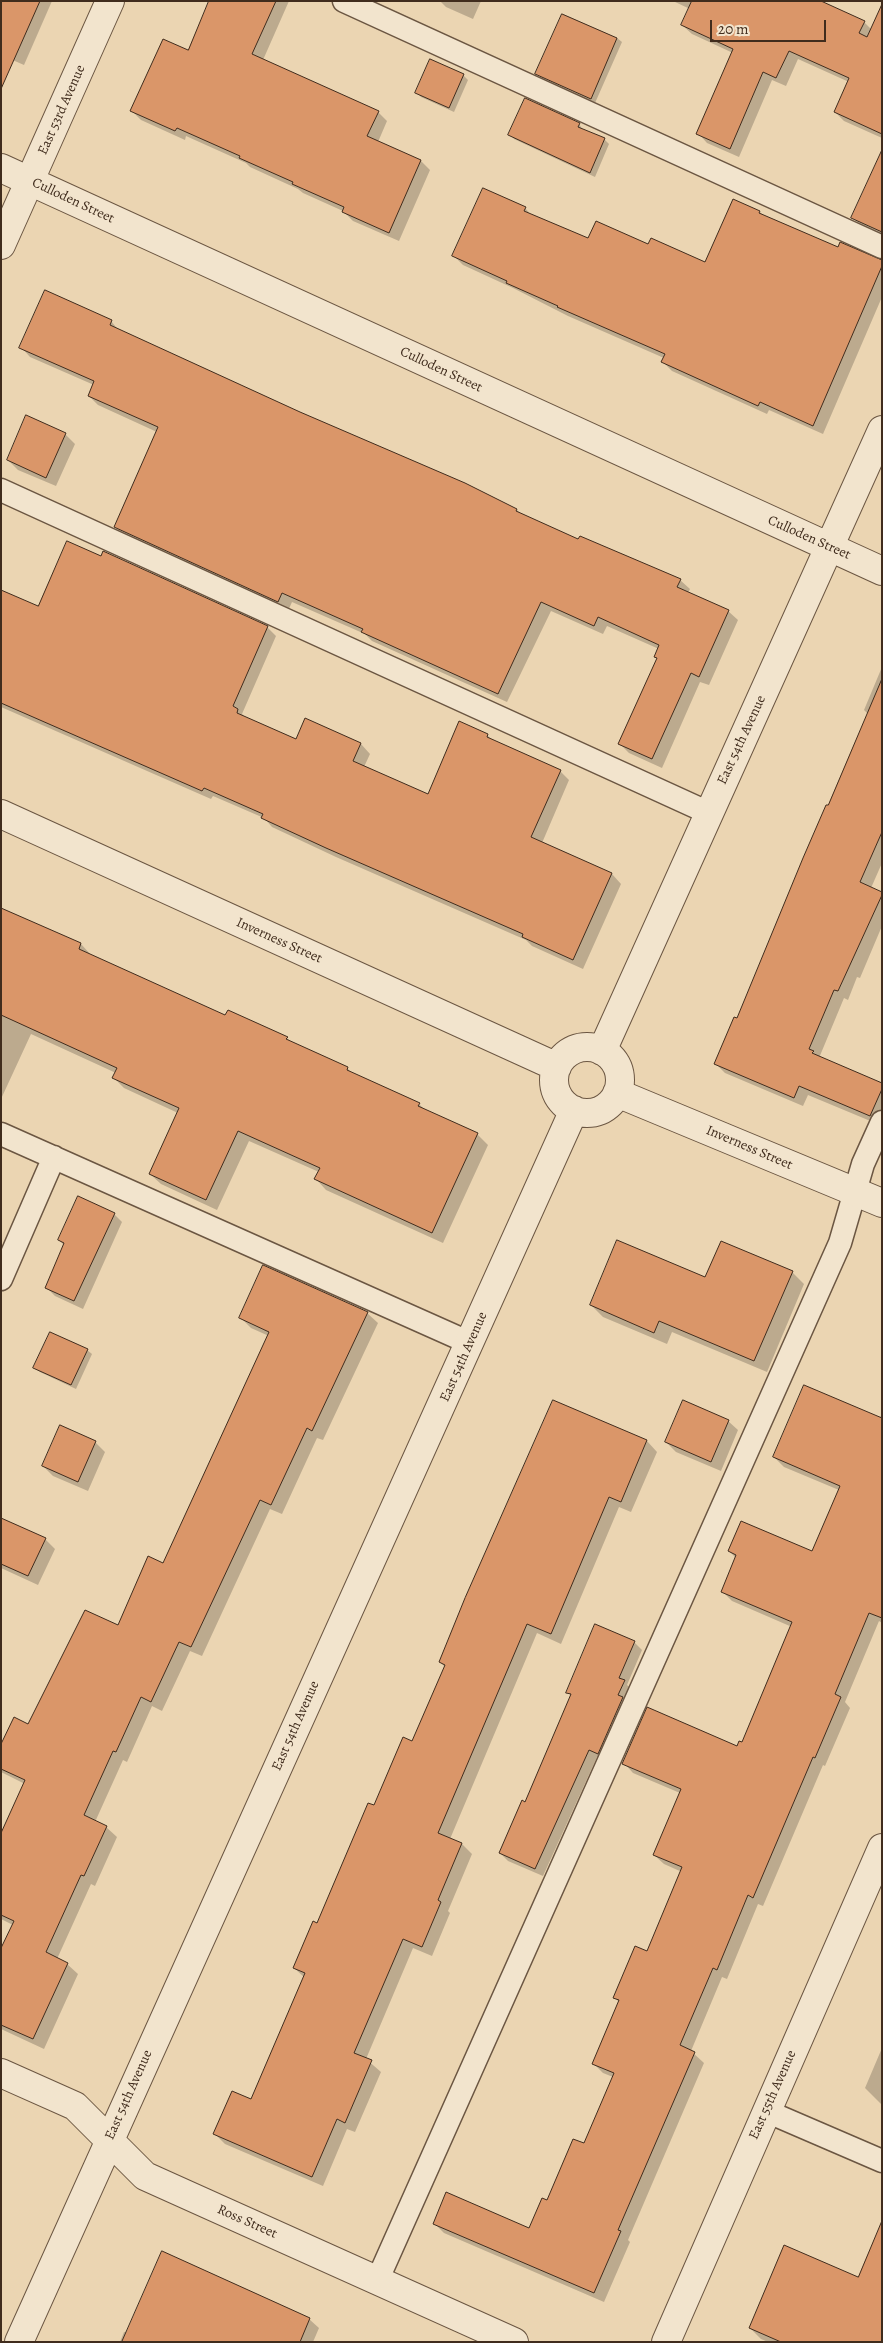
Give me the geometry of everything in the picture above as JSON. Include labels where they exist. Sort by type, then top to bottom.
[{"type":"street","name":"East 53rd Avenue","points":[[1,245],[110,1]]},
{"type":"street","name":"Culloden Street","points":[[1,168],[882,571]]},
{"type":"street","name":"East 54th Avenue","points":[[602,1050],[882,430]]},
{"type":"street","name":"Inverness Street","points":[[1,814],[557,1067]]},
{"type":"street","points":[[581,1047],[592,1047],[602,1050],[610,1056],[620,1073],[617,1093],[604,1108],[585,1113],[574,1110],[559,1097],[555,1082],[557,1067],[567,1055],[581,1047]]},
{"type":"street","name":"Inverness Street","points":[[617,1093],[882,1203]]},
{"type":"street","name":"East 54th Avenue","points":[[19,2342],[574,1110]]},
{"type":"street","name":"East 55th Avenue","points":[[666,2342],[882,1848]]},
{"type":"street","name":"Ross Street","points":[[1,2073],[75,2106],[145,2176],[507,2340]]},
{"type":"lane","points":[[344,1],[882,247]]},
{"type":"lane","points":[[1,490],[709,812]]},
{"type":"lane","points":[[377,2281],[836,1252],[856,1193],[863,1164],[882,1122]]},
{"type":"lane","points":[[1,1134],[470,1343]]},
{"type":"lane","points":[[1,1279],[54,1157]]},
{"type":"lane","points":[[766,2111],[882,2161]]},
{"type":"building","points":[[1,1],[40,1],[1,89]]},
{"type":"building","points":[[209,1],[276,1],[252,54],[379,111],[367,136],[421,160],[389,233],[342,212],[344,207],[292,184],[293,182],[239,158],[240,156],[177,128],[175,131],[130,111],[163,39],[188,50]]},
{"type":"building","points":[[692,1],[821,1],[865,21],[859,33],[867,37],[882,4],[882,134],[834,112],[849,78],[789,51],[776,78],[763,72],[730,149],[696,134],[733,49],[681,25]]},
{"type":"building","points":[[562,14],[617,38],[591,99],[535,74]]},
{"type":"building","points":[[430,59],[464,74],[449,108],[415,93]]},
{"type":"building","points":[[525,98],[580,123],[578,127],[605,138],[590,173],[508,135]]},
{"type":"building","points":[[882,150],[882,232],[851,218]]},
{"type":"building","points":[[483,188],[526,207],[524,211],[588,238],[596,221],[648,244],[651,238],[705,262],[733,199],[760,211],[759,213],[838,247],[840,242],[882,260],[882,266],[813,426],[760,402],[758,406],[661,362],[665,354],[557,307],[506,283],[507,281],[452,256]]},
{"type":"building","points":[[45,290],[112,320],[110,325],[300,412],[465,483],[517,509],[516,511],[578,539],[580,536],[681,579],[677,587],[729,610],[699,677],[691,673],[652,759],[618,744],[657,658],[654,657],[659,645],[598,617],[594,626],[541,602],[498,694],[361,632],[363,629],[282,593],[278,602],[114,527],[158,427],[88,396],[94,381],[19,348]]},
{"type":"building","points":[[26,415],[66,433],[46,478],[7,460]]},
{"type":"building","points":[[67,541],[101,556],[103,551],[268,626],[233,706],[238,709],[237,713],[296,739],[305,718],[361,743],[353,761],[428,794],[459,721],[488,734],[487,737],[561,770],[531,837],[612,873],[573,960],[522,937],[523,934],[261,818],[263,814],[204,788],[202,791],[1,703],[1,590],[38,606]]},
{"type":"building","points":[[882,679],[882,832],[860,882],[882,892],[882,895],[838,991],[834,990],[809,1049],[814,1051],[812,1053],[882,1083],[882,1089],[870,1116],[799,1086],[794,1098],[714,1064],[734,1017],[737,1018],[803,858]]},
{"type":"building","points":[[1,908],[81,943],[79,949],[225,1015],[228,1010],[288,1037],[286,1039],[348,1067],[347,1070],[420,1103],[418,1106],[478,1133],[432,1233],[314,1179],[320,1168],[238,1131],[206,1200],[149,1174],[179,1108],[112,1078],[117,1068],[1,1015]]},
{"type":"building","points":[[78,1196],[115,1213],[74,1301],[45,1288],[64,1243],[58,1240]]},
{"type":"building","points":[[617,1240],[705,1277],[721,1241],[793,1271],[754,1361],[659,1321],[654,1333],[590,1305]]},
{"type":"building","points":[[263,1265],[368,1312],[312,1431],[307,1428],[271,1505],[260,1500],[191,1647],[179,1642],[151,1702],[141,1697],[116,1752],[113,1751],[84,1815],[107,1826],[84,1876],[81,1875],[46,1952],[68,1963],[33,2039],[1,2025],[1,1948],[14,1921],[1,1915],[1,1833],[25,1780],[1,1769],[1,1744],[14,1717],[28,1724],[85,1610],[118,1625],[148,1556],[163,1563],[269,1332],[239,1318]]},
{"type":"building","points":[[50,1332],[88,1349],[71,1385],[33,1368]]},
{"type":"building","points":[[804,1385],[882,1418],[882,1618],[869,1613],[835,1694],[841,1697],[815,1758],[813,1757],[753,1898],[748,1895],[717,1970],[713,1968],[680,2045],[695,2052],[618,2230],[621,2231],[594,2293],[433,2224],[446,2192],[529,2228],[542,2198],[547,2200],[573,2139],[584,2143],[614,2073],[592,2064],[619,2000],[613,1998],[635,1946],[647,1951],[682,1867],[653,1855],[681,1789],[622,1764],[647,1707],[737,1746],[739,1741],[742,1742],[792,1622],[721,1592],[736,1555],[728,1551],[741,1521],[812,1551],[840,1486],[773,1457]]},
{"type":"building","points":[[553,1400],[647,1440],[621,1502],[609,1497],[551,1634],[527,1624],[438,1833],[462,1843],[438,1900],[441,1902],[422,1947],[403,1939],[354,2053],[372,2060],[345,2123],[337,2119],[312,2177],[213,2134],[232,2091],[251,2099],[305,1973],[293,1968],[313,1921],[317,1923],[368,1803],[374,1805],[403,1737],[412,1741],[445,1665],[439,1662],[465,1598]]},
{"type":"building","points":[[683,1400],[729,1420],[711,1462],[665,1442]]},
{"type":"building","points":[[60,1425],[96,1441],[78,1482],[42,1466]]},
{"type":"building","points":[[1,1518],[46,1538],[28,1576],[1,1564]]},
{"type":"building","points":[[595,1624],[635,1641],[619,1678],[625,1680],[618,1695],[623,1697],[598,1754],[589,1750],[535,1869],[499,1853],[522,1800],[525,1802],[571,1694],[566,1693]]},
{"type":"building","points":[[882,2221],[882,2342],[781,2342],[749,2328],[784,2245],[858,2277]]},
{"type":"building","points":[[162,2251],[310,2318],[300,2342],[122,2342]]}]
